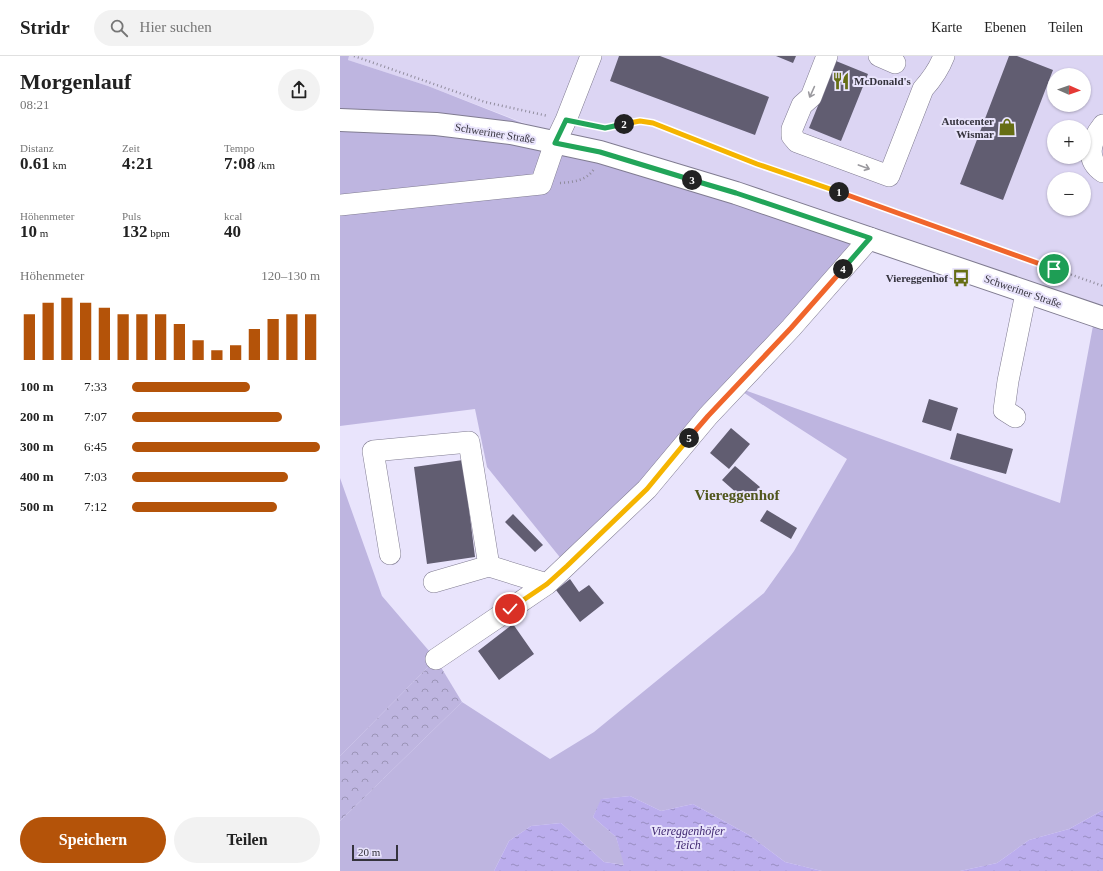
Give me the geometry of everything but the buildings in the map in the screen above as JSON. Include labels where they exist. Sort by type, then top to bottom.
[{"type":"main road","name":"Schweriner Straße","points":[[340,120],[443,125],[510,132],[600,152],[736,193],[1103,318]]},
{"type":"street","points":[[340,205],[541,184],[555,143],[592,56]]},
{"type":"street","points":[[827,56],[811,97],[802,105],[792,129],[792,136],[797,142],[889,176],[923,89],[933,77],[944,56]]},
{"type":"street","points":[[1100,133],[1091,150],[1095,166],[1103,172]]},
{"type":"street","points":[[436,659],[547,584],[647,489],[708,416],[791,328],[870,238]]},
{"type":"street","points":[[1015,417],[1004,410],[1008,381],[1026,293]]},
{"type":"street","points":[[390,554],[373,452],[469,442],[489,566]]},
{"type":"street","points":[[434,582],[489,566],[547,584]]},
{"type":"path","points":[[354,56],[485,102],[509,108],[605,128],[640,121],[653,123],[757,164],[1103,286]]},
{"type":"shaded area","points":[[349,56],[1103,56],[1103,318],[600,152],[428,86],[348,60]]},
{"type":"green space","points":[[340,56],[349,56],[348,60],[428,86],[550,134],[865,242],[736,387],[1060,503],[1095,315],[1103,318],[1103,810],[1069,829],[1029,840],[997,863],[960,871],[822,871],[785,862],[749,835],[693,804],[661,811],[630,796],[602,799],[593,817],[616,837],[625,865],[604,862],[561,823],[531,826],[509,841],[494,871],[340,871],[340,821],[462,702],[550,759],[594,732],[764,593],[794,551],[847,459],[735,387],[567,566],[487,467],[475,409],[340,426]]},
{"type":"green space","points":[[340,478],[382,596],[436,659],[340,756]]},
{"type":"green space","points":[[436,659],[462,702],[340,821],[340,756]]},
{"type":"water","name":"Viereggenhöfer Teich","points":[[630,796],[661,811],[693,804],[749,835],[785,862],[822,871],[494,871],[509,841],[531,826],[561,823],[604,862],[624,865],[616,837],[593,817],[601,799]]},
{"type":"water","points":[[1103,810],[1103,871],[960,871],[997,863],[1029,840],[1069,829]]},
{"type":"place","name":"McDonald's","points":[[841,81]]},
{"type":"place","name":"Autocenter Wismar","points":[[1007,127]]},
{"type":"place","name":"Viereggenhof","points":[[961,278]]},
{"type":"district","name":"Viereggenhof","points":[[737,495]]},
{"type":"route","points":[[510,609],[547,584],[647,489],[708,416],[791,328],[870,238],[736,193],[600,152],[555,143],[566,120],[605,128],[640,121],[653,123],[672,129],[757,164],[1054,269]]}]
